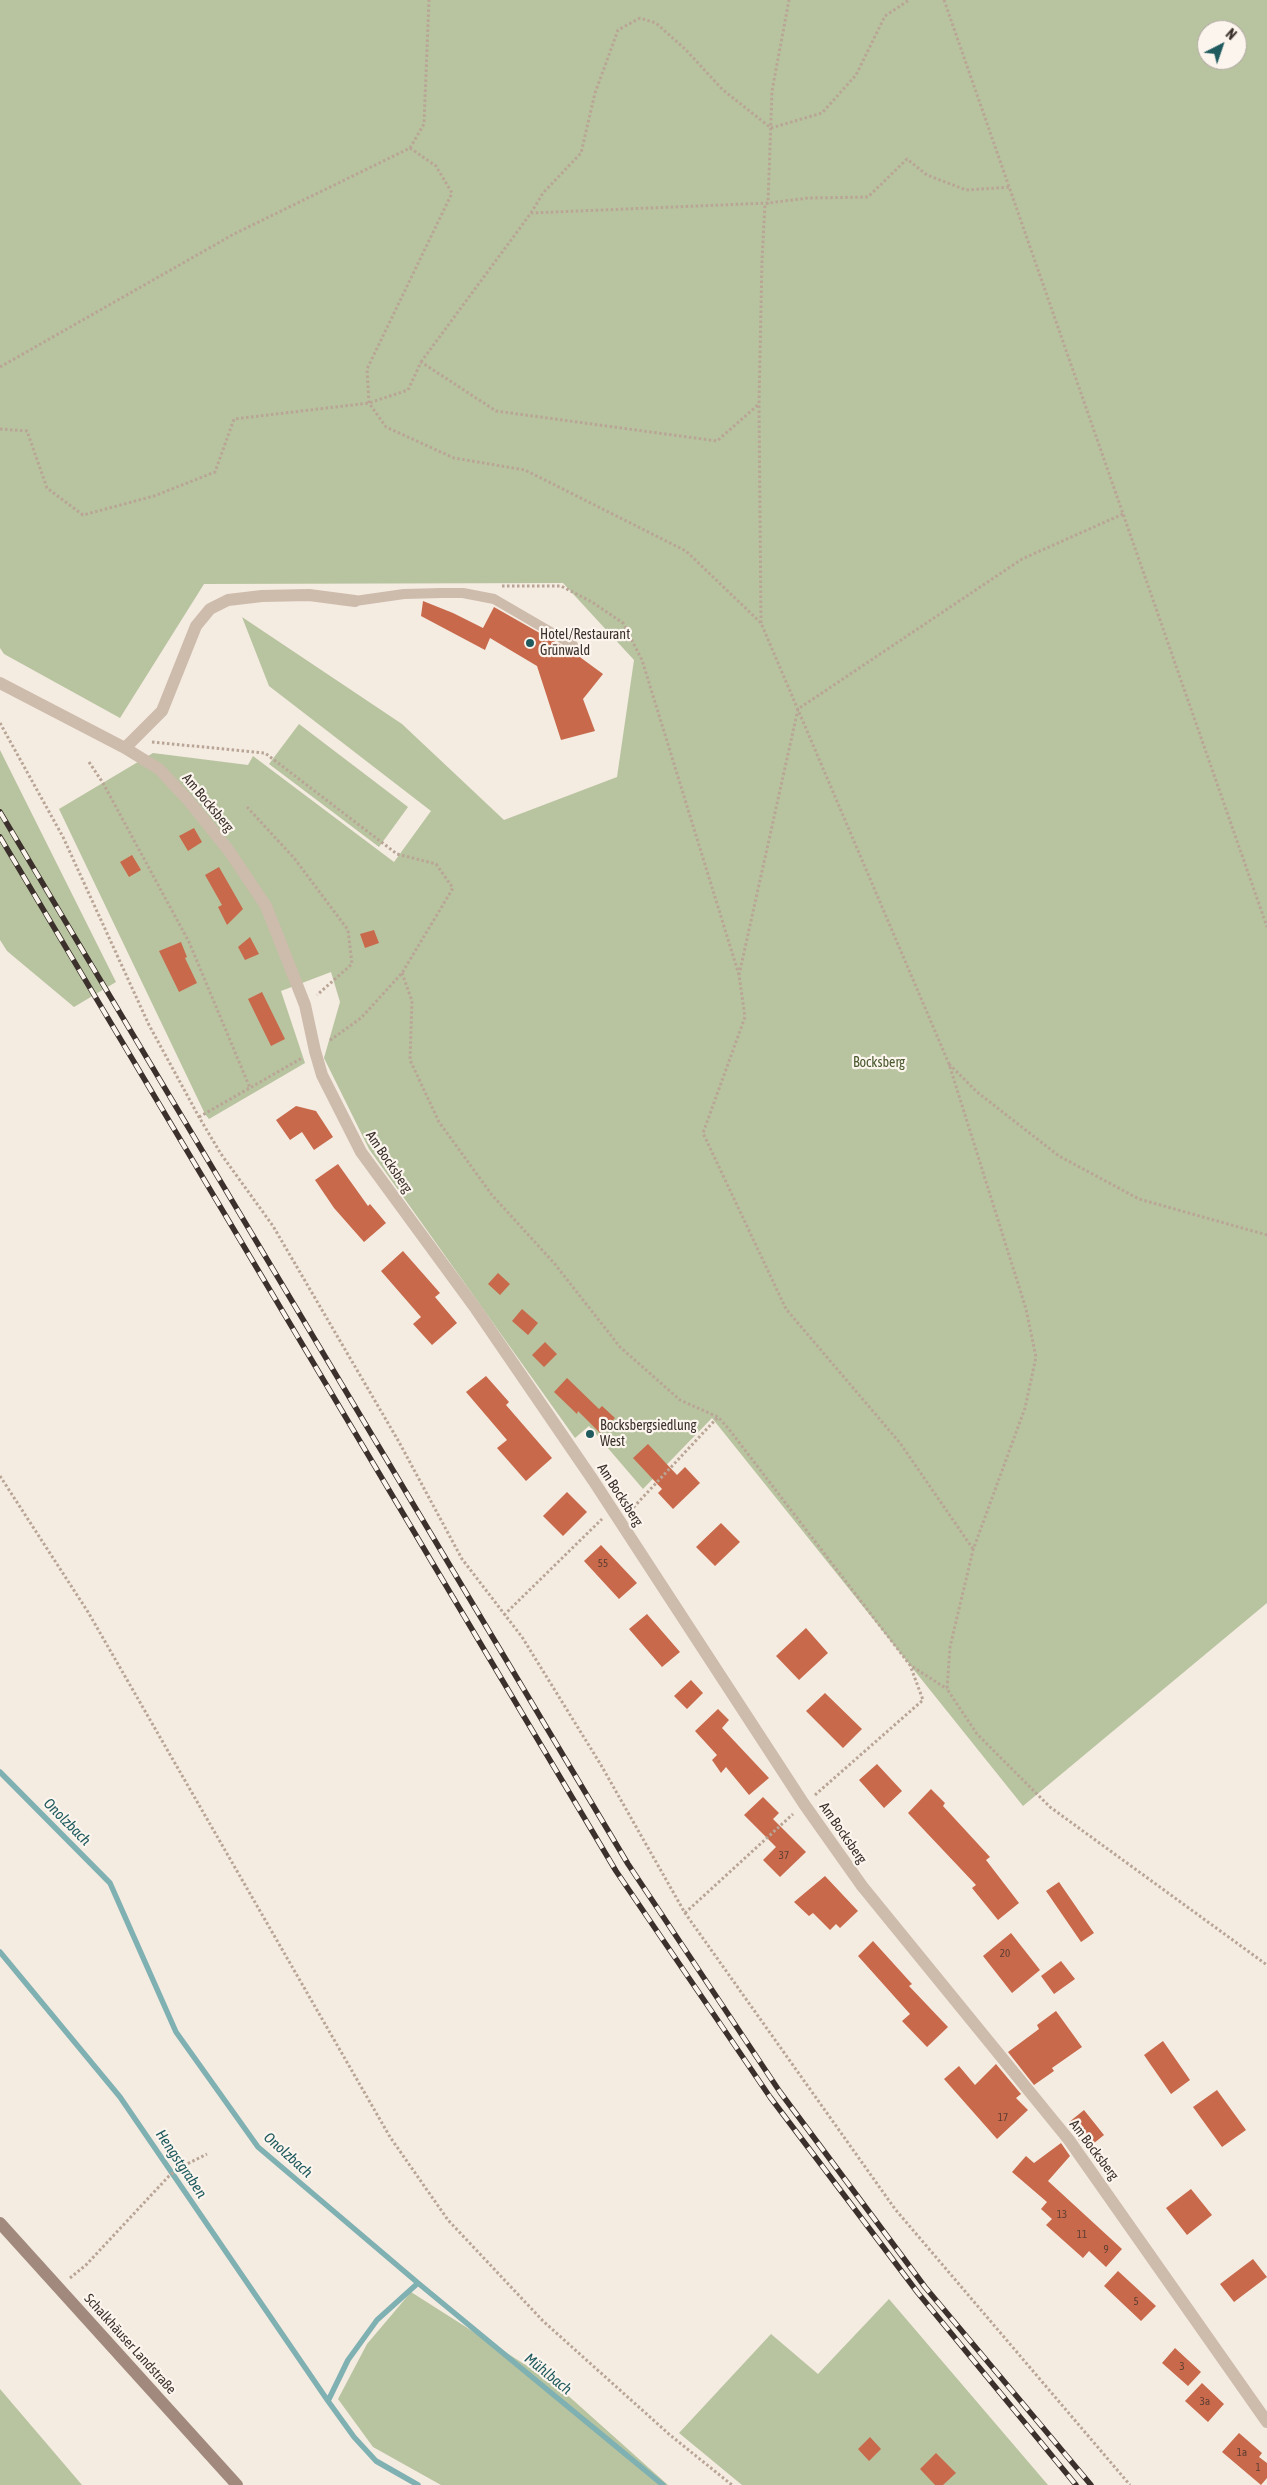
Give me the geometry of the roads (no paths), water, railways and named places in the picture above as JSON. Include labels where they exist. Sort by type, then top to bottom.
[{"type":"main road","name":"Schalkhäuser Landstraße","points":[[0,2223],[237,2485]]},
{"type":"street","points":[[124,748],[162,710],[196,626],[210,609],[228,600],[262,596],[309,596],[355,602]]},
{"type":"street","name":"Am Bocksberg","points":[[0,683],[124,748],[159,770],[189,801],[229,851],[266,906],[305,1006],[322,1075],[360,1152],[476,1309],[620,1522],[804,1804],[862,1886],[1069,2140],[1267,2422]]},
{"type":"lane","points":[[355,602],[404,594],[442,593],[463,593],[494,599],[573,645]]},
{"type":"waterway","name":"Onolzbach","points":[[0,1772],[110,1883],[176,2032],[258,2147],[418,2283],[377,2320],[348,2360],[328,2401],[354,2437],[376,2461],[418,2485]]},
{"type":"waterway","name":"Hengstgraben","points":[[0,1952],[120,2097],[328,2401]]},
{"type":"waterway","name":"Mühlbach","points":[[418,2283],[663,2485]]},
{"type":"railway","points":[[0,812],[628,1864],[780,2092],[925,2287],[1091,2485]]},
{"type":"railway","points":[[0,837],[616,1871],[770,2097],[918,2293],[1076,2485]]},
{"type":"place","name":"Hotel/Restaurant Grünwald","points":[[530,643]]},
{"type":"place","name":"Bocksbergsiedlung West","points":[[590,1434]]},
{"type":"park label","name":"Bocksberg","points":[[879,1063]]}]
